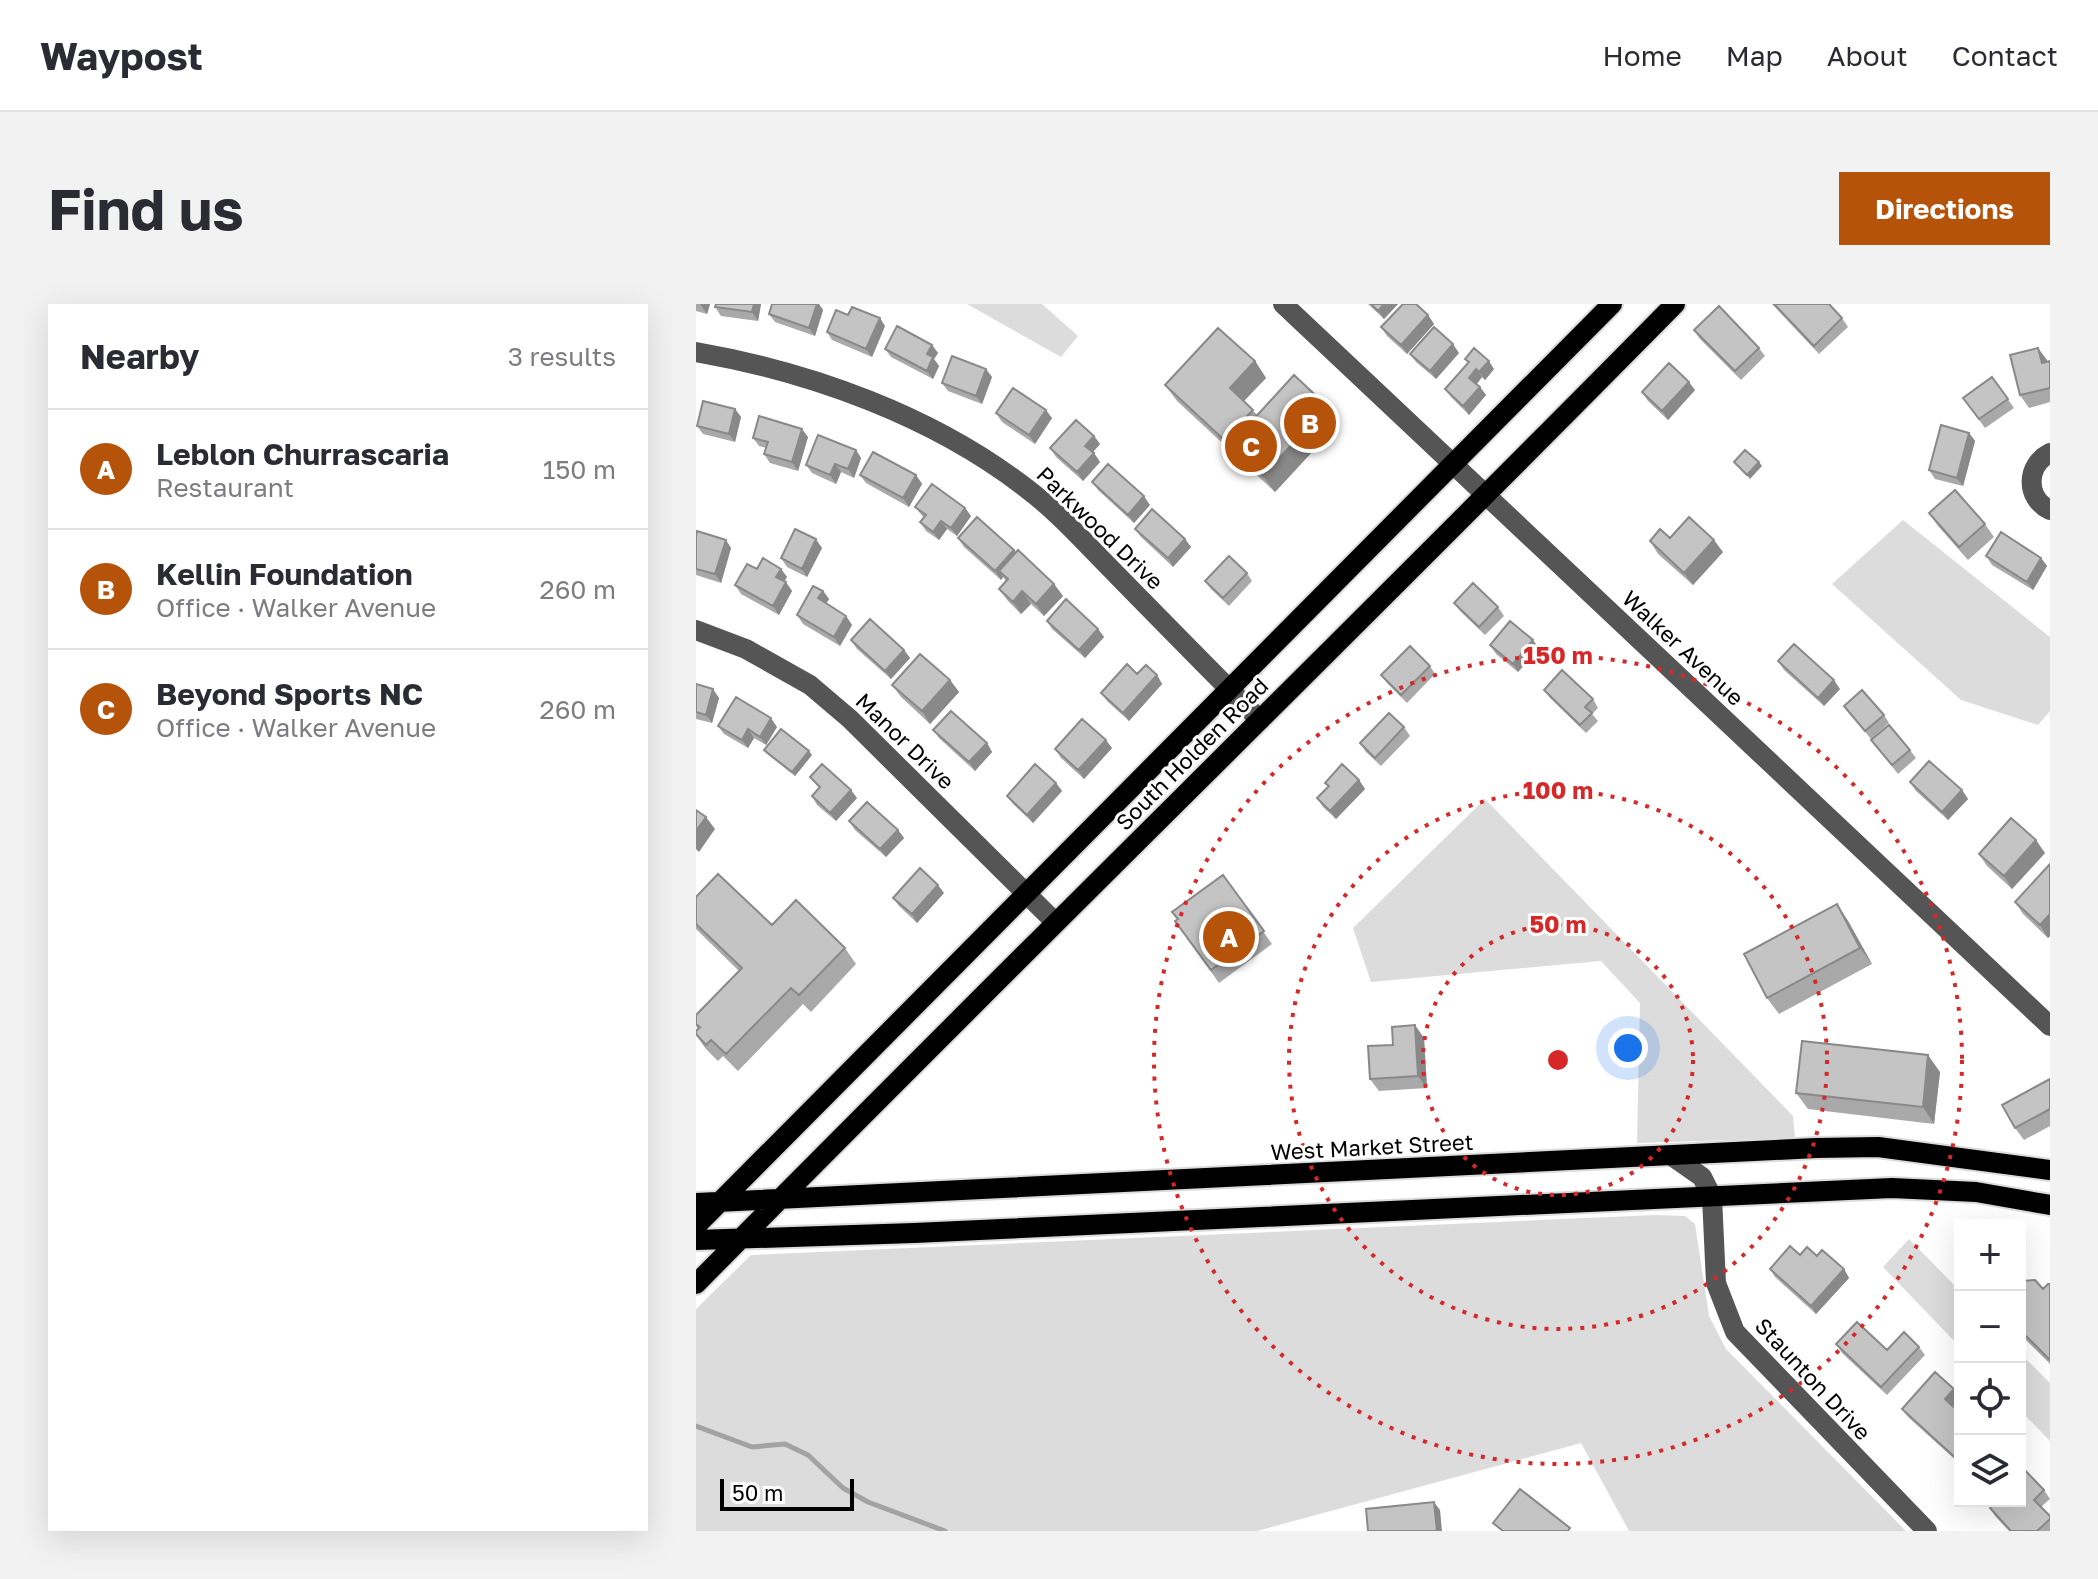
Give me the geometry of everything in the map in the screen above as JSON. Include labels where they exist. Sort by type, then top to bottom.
[{"type":"main road","name":"South Holden Road","points":[[696,1226],[1612,304]]},
{"type":"main road","name":"South Holden Road","points":[[696,1284],[782,1201],[1055,922],[1488,497],[1675,304]]},
{"type":"main road","name":"West Market Street","points":[[696,1203],[1878,1147],[2050,1170]]},
{"type":"main road","points":[[696,1240],[914,1233],[1892,1188],[1976,1192],[2050,1205]]},
{"type":"street","name":"Walker Avenue","points":[[1283,304],[2050,1026]]},
{"type":"street","name":"Parkwood Drive","points":[[696,352],[731,358],[820,383],[904,416],[974,453],[1027,488],[1071,529],[1260,720]]},
{"type":"street","points":[[2050,453],[2037,462],[2031,481],[2037,500],[2050,510]]},
{"type":"street","name":"Manor Drive","points":[[696,630],[746,649],[810,685],[850,719],[1055,922]]},
{"type":"street","points":[[1672,1156],[1702,1177],[1712,1197]]},
{"type":"street","name":"Staunton Drive","points":[[1712,1197],[1716,1283],[1735,1332],[1927,1531]]},
{"type":"shaded area","points":[[967,304],[1042,304],[1078,336],[1061,357]]},
{"type":"shaded area","points":[[1903,520],[2050,637],[2050,711],[2038,725],[1961,700],[1832,584]]},
{"type":"shaded area","points":[[1485,799],[1793,1116],[1795,1138],[1637,1143],[1640,1003],[1601,961],[1371,982],[1353,928]]},
{"type":"shaded area","points":[[1685,1216],[1695,1224],[1709,1316],[1726,1349],[1906,1531],[1629,1531],[1581,1443],[1257,1531],[696,1531],[696,1309],[751,1255]]},
{"type":"shaded area","points":[[1909,1239],[1954,1285],[1954,1341],[1883,1267]]},
{"type":"shaded area","points":[[2026,1359],[2050,1383],[2050,1441],[2026,1416]]},
{"type":"building","points":[[716,304],[754,304],[752,312],[715,307]]},
{"type":"building","points":[[772,304],[817,304],[809,328],[769,314]]},
{"type":"building","points":[[1371,304],[1384,304],[1378,311]]},
{"type":"building","points":[[1403,304],[1416,304],[1428,315],[1401,345],[1381,327]]},
{"type":"building","points":[[1774,304],[1829,304],[1842,318],[1814,346]]},
{"type":"building","points":[[1719,306],[1759,348],[1735,371],[1694,330]]},
{"type":"building","points":[[852,307],[880,318],[866,349],[827,332],[836,310],[848,315]]},
{"type":"building","points":[[897,326],[932,345],[927,354],[933,357],[927,371],[885,349]]},
{"type":"building","points":[[1434,327],[1453,344],[1430,371],[1410,354]]},
{"type":"building","points":[[1218,328],[1255,361],[1230,388],[1253,410],[1247,416],[1252,421],[1294,375],[1327,406],[1263,476],[1165,385]]},
{"type":"building","points":[[1474,348],[1489,361],[1469,378],[1480,387],[1463,406],[1445,389],[1469,362],[1465,359]]},
{"type":"building","points":[[2038,348],[2042,363],[2050,361],[2050,388],[2020,395],[2010,355]]},
{"type":"building","points":[[952,356],[986,369],[976,396],[942,383]]},
{"type":"building","points":[[1669,363],[1689,382],[1662,411],[1642,392]]},
{"type":"building","points":[[1992,377],[2008,399],[1979,419],[1963,398]]},
{"type":"building","points":[[1013,388],[1046,410],[1029,435],[996,413]]},
{"type":"building","points":[[703,401],[735,409],[729,434],[697,426]]},
{"type":"building","points":[[759,416],[802,429],[792,462],[764,454],[768,442],[753,438]]},
{"type":"building","points":[[1076,420],[1094,436],[1085,446],[1094,453],[1077,472],[1050,448]]},
{"type":"building","points":[[1941,425],[1969,433],[1957,478],[1929,470]]},
{"type":"building","points":[[818,435],[856,450],[848,469],[835,464],[830,475],[806,465]]},
{"type":"building","points":[[1745,450],[1759,462],[1747,475],[1734,462]]},
{"type":"building","points":[[873,452],[916,475],[903,498],[860,475]]},
{"type":"building","points":[[1108,464],[1144,496],[1128,515],[1092,482]]},
{"type":"building","points":[[932,484],[965,508],[951,528],[941,521],[933,532],[920,522],[926,515],[915,507]]},
{"type":"building","points":[[1955,490],[1985,524],[1959,547],[1929,513]]},
{"type":"building","points":[[1152,509],[1185,539],[1168,558],[1135,529]]},
{"type":"building","points":[[977,517],[1014,550],[995,571],[958,538]]},
{"type":"building","points":[[1689,517],[1714,540],[1684,573],[1650,541],[1660,529],[1670,538]]},
{"type":"building","points":[[795,529],[816,539],[802,569],[781,558]]},
{"type":"building","points":[[697,531],[726,540],[715,574],[696,569]]},
{"type":"building","points":[[2001,532],[2041,558],[2027,582],[1986,556]]},
{"type":"building","points":[[1018,550],[1054,584],[1036,604],[1022,591],[1013,602],[999,589],[1008,579],[999,571]]},
{"type":"building","points":[[1229,556],[1247,573],[1223,598],[1205,581]]},
{"type":"building","points":[[763,558],[781,569],[776,577],[786,582],[773,606],[735,585],[747,564],[757,569]]},
{"type":"building","points":[[1473,583],[1498,607],[1479,627],[1454,603]]},
{"type":"building","points":[[813,586],[823,591],[818,598],[846,616],[834,637],[797,615]]},
{"type":"building","points":[[1066,599],[1098,629],[1079,650],[1047,621]]},
{"type":"building","points":[[870,619],[904,650],[885,671],[851,640]]},
{"type":"building","points":[[1510,621],[1533,640],[1513,664],[1490,645]]},
{"type":"building","points":[[1794,644],[1834,680],[1818,698],[1778,661]]},
{"type":"building","points":[[1410,646],[1430,666],[1401,695],[1381,675]]},
{"type":"building","points":[[920,654],[950,680],[922,711],[892,685]]},
{"type":"building","points":[[1127,664],[1137,674],[1146,665],[1157,675],[1123,713],[1101,693]]},
{"type":"building","points":[[1562,670],[1593,699],[1585,707],[1592,713],[1580,725],[1544,690]]},
{"type":"building","points":[[696,684],[713,689],[706,715],[696,712]]},
{"type":"building","points":[[1862,690],[1884,715],[1865,731],[1844,706]]},
{"type":"building","points":[[736,697],[771,718],[760,737],[748,729],[742,740],[718,726]]},
{"type":"building","points":[[951,711],[987,743],[969,762],[933,730]]},
{"type":"building","points":[[1389,713],[1404,727],[1375,758],[1360,743]]},
{"type":"building","points":[[1082,719],[1106,740],[1078,770],[1055,749]]},
{"type":"building","points":[[1889,725],[1910,750],[1892,765],[1871,740]]},
{"type":"building","points":[[781,729],[809,751],[792,772],[764,750]]},
{"type":"building","points":[[1929,761],[1962,790],[1942,812],[1910,782]]},
{"type":"building","points":[[822,764],[851,790],[830,813],[812,796],[820,787],[810,777]]},
{"type":"building","points":[[1035,764],[1056,783],[1027,815],[1007,796]]},
{"type":"building","points":[[1342,764],[1359,780],[1330,811],[1317,798],[1329,786],[1325,783]]},
{"type":"building","points":[[867,802],[898,830],[880,849],[849,821]]},
{"type":"building","points":[[696,810],[706,817],[696,831]]},
{"type":"building","points":[[2011,818],[2036,840],[2004,876],[1979,854]]},
{"type":"building","points":[[2050,864],[2050,914],[2040,925],[2015,902]]},
{"type":"building","points":[[920,868],[938,885],[912,914],[893,898]]},
{"type":"building","points":[[718,874],[772,925],[796,900],[845,948],[799,995],[791,988],[726,1054],[711,1040],[706,1045],[696,1034],[700,1027],[696,1024],[696,1015],[742,968],[696,924],[696,897]]},
{"type":"building","points":[[1223,875],[1264,931],[1211,970],[1175,921],[1178,919],[1172,912]]},
{"type":"building","points":[[1837,904],[1860,948],[1767,998],[1744,954]]},
{"type":"building","points":[[1415,1025],[1418,1076],[1370,1079],[1368,1046],[1393,1045],[1392,1027]]},
{"type":"building","points":[[1802,1041],[1928,1055],[1923,1107],[1796,1093]]},
{"type":"building","points":[[2050,1079],[2050,1109],[2015,1128],[2002,1105]]},
{"type":"building","points":[[1790,1246],[1800,1255],[1807,1247],[1817,1256],[1822,1250],[1844,1269],[1811,1306],[1770,1269]]},
{"type":"building","points":[[2035,1280],[2043,1289],[2050,1284],[2050,1360],[2026,1336],[2026,1281]]},
{"type":"building","points":[[1857,1322],[1887,1350],[1904,1332],[1919,1347],[1881,1387],[1836,1344]]},
{"type":"building","points":[[1935,1372],[1954,1389],[1945,1399],[1954,1407],[1954,1456],[1902,1409]]},
{"type":"building","points":[[2026,1471],[2044,1490],[2034,1500],[2050,1519],[2037,1531],[2011,1531],[1990,1508],[2026,1507]]},
{"type":"building","points":[[1520,1489],[1570,1528],[1568,1531],[1503,1531],[1493,1523]]},
{"type":"building","points":[[1434,1502],[1437,1531],[1368,1531],[1366,1509]]},
{"type":"waterway","points":[[696,1426],[752,1447],[785,1444],[808,1455],[843,1488],[868,1502],[945,1531]]},
{"type":"place","name":"Kellin Foundation","points":[[1310,423]]},
{"type":"place","name":"Beyond Sports NC","points":[[1251,446]]},
{"type":"place","name":"Leblon Churrascaria","points":[[1229,937]]}]
